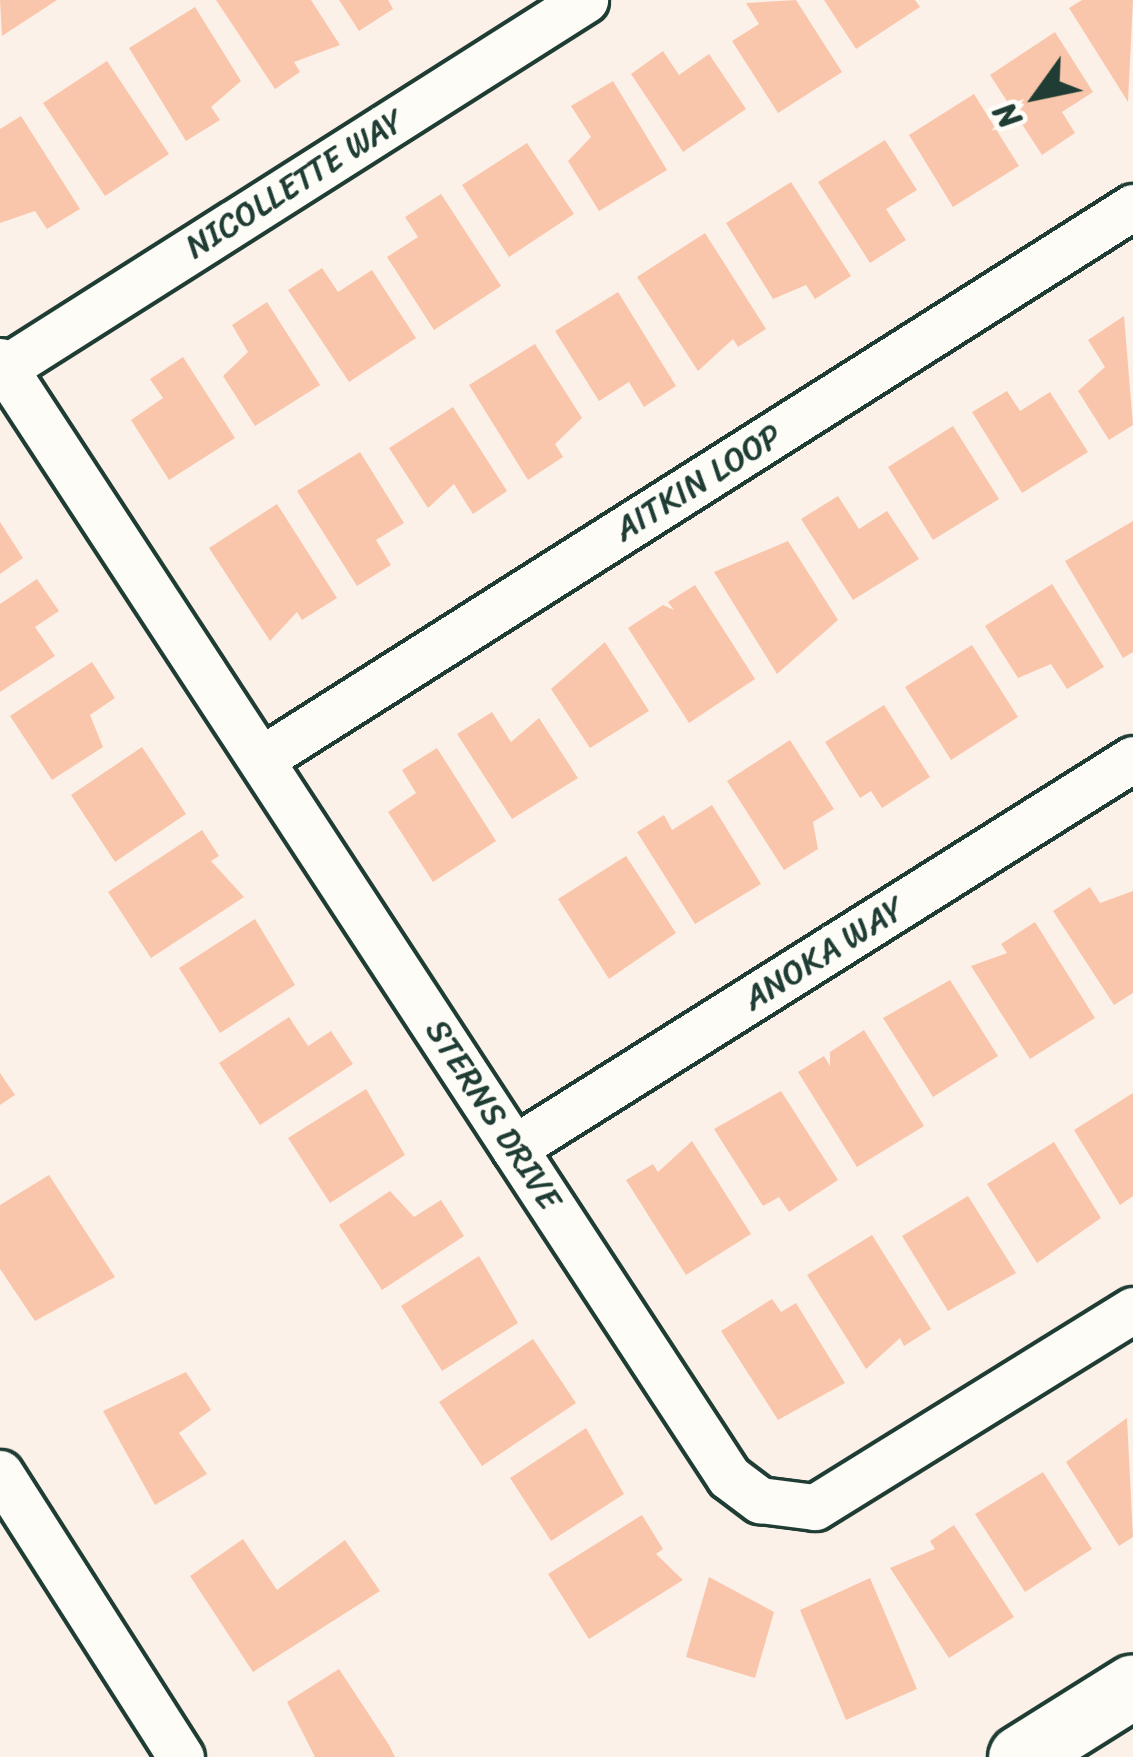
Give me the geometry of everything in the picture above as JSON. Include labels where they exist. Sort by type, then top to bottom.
[{"type":"street","name":"NICOLLETTE WAY","points":[[2,364],[585,0]]},
{"type":"street","name":"AITKIN LOOP","points":[[263,758],[1133,207]]},
{"type":"street","name":"STERNS DRIVE","points":[[2,364],[729,1477],[790,1510],[814,1507],[1133,1310]]},
{"type":"street","name":"ANOKA WAY","points":[[514,1148],[1133,759]]},
{"type":"street","points":[[0,1473],[181,1757]]},
{"type":"street","points":[[1020,1757],[1133,1687]]},
{"type":"building","points":[[0,0],[57,0],[2,36]]},
{"type":"building","points":[[216,0],[311,0],[340,45],[294,62],[300,72],[275,89]]},
{"type":"building","points":[[339,0],[388,0],[393,9],[359,31]]},
{"type":"building","points":[[796,0],[842,72],[778,113],[732,41],[759,24],[746,3]]},
{"type":"building","points":[[824,0],[915,0],[920,7],[856,49]]},
{"type":"building","points":[[1082,0],[1133,0],[1128,102],[1069,8]]},
{"type":"building","points":[[195,7],[241,81],[211,107],[220,120],[186,141],[129,48]]},
{"type":"building","points":[[1055,32],[1093,92],[1062,112],[1075,133],[1042,155],[990,75]]},
{"type":"building","points":[[663,51],[679,75],[709,54],[746,109],[683,152],[631,74]]},
{"type":"building","points":[[107,61],[169,154],[105,196],[43,103]]},
{"type":"building","points":[[613,81],[667,170],[599,211],[568,161],[591,137],[571,106]]},
{"type":"building","points":[[974,94],[1019,166],[953,207],[909,135]]},
{"type":"building","points":[[21,116],[80,209],[47,229],[35,211],[0,223],[0,129]]},
{"type":"building","points":[[885,140],[917,190],[886,209],[906,240],[870,263],[818,182]]},
{"type":"building","points":[[527,143],[574,214],[509,257],[462,185]]},
{"type":"building","points":[[791,182],[851,276],[815,299],[806,285],[773,299],[726,223]]},
{"type":"building","points":[[441,194],[501,286],[434,330],[387,257],[418,237],[405,217]]},
{"type":"building","points":[[705,233],[766,329],[738,347],[733,339],[698,371],[637,277]]},
{"type":"building","points":[[322,268],[338,292],[372,270],[416,338],[349,382],[288,290]]},
{"type":"building","points":[[618,292],[676,386],[644,407],[629,382],[599,401],[555,331]]},
{"type":"building","points":[[267,302],[320,385],[255,426],[223,376],[248,352],[232,325]]},
{"type":"building","points":[[1124,316],[1133,425],[1109,440],[1078,391],[1105,367],[1088,340]]},
{"type":"building","points":[[535,344],[582,418],[555,444],[563,457],[528,480],[469,385]]},
{"type":"building","points":[[183,357],[235,438],[169,480],[131,420],[163,398],[150,379]]},
{"type":"building","points":[[1007,391],[1020,411],[1050,392],[1088,452],[1022,493],[972,412]]},
{"type":"building","points":[[453,407],[507,491],[473,514],[454,484],[428,508],[389,448]]},
{"type":"building","points":[[953,426],[999,499],[933,540],[888,467]]},
{"type":"building","points":[[360,452],[404,523],[376,540],[391,565],[357,586],[297,491]]},
{"type":"building","points":[[838,496],[859,529],[887,511],[919,559],[853,600],[801,519]]},
{"type":"building","points":[[277,504],[337,598],[302,620],[297,612],[270,641],[209,548]]},
{"type":"building","points":[[1133,521],[1133,652],[1123,658],[1065,561]]},
{"type":"building","points":[[0,522],[23,558],[0,574]]},
{"type":"building","points":[[788,541],[838,620],[777,674],[714,572]]},
{"type":"building","points":[[37,579],[59,611],[35,627],[55,656],[0,692],[0,604]]},
{"type":"building","points":[[1052,584],[1104,667],[1067,689],[1051,664],[1018,678],[985,626]]},
{"type":"building","points":[[695,585],[755,679],[689,723],[628,628],[663,605],[674,610],[668,602]]},
{"type":"building","points":[[605,642],[649,711],[590,748],[551,689]]},
{"type":"building","points":[[972,645],[1018,717],[951,760],[905,687]]},
{"type":"building","points":[[92,662],[115,698],[90,715],[103,747],[52,780],[10,716]]},
{"type":"building","points":[[884,705],[930,777],[882,808],[871,791],[860,798],[825,742]]},
{"type":"building","points":[[492,712],[511,742],[539,718],[578,778],[512,819],[457,734]]},
{"type":"building","points":[[790,740],[834,809],[813,822],[818,849],[784,870],[727,781]]},
{"type":"building","points":[[142,747],[186,814],[115,862],[71,795]]},
{"type":"building","points":[[437,748],[496,841],[433,882],[388,812],[416,793],[402,770]]},
{"type":"building","points":[[712,805],[761,884],[695,924],[637,832],[664,815],[672,830]]},
{"type":"building","points":[[202,830],[219,856],[211,861],[244,897],[151,958],[108,892]]},
{"type":"building","points":[[626,856],[676,933],[609,979],[558,899]]},
{"type":"building","points":[[1090,887],[1100,903],[1133,891],[1133,993],[1114,1005],[1053,911]]},
{"type":"building","points":[[255,919],[295,985],[220,1033],[179,968]]},
{"type":"building","points":[[1035,922],[1095,1018],[1030,1059],[971,966],[1007,953],[1001,944]]},
{"type":"building","points":[[950,980],[998,1056],[933,1097],[883,1018]]},
{"type":"building","points":[[289,1017],[308,1046],[331,1031],[353,1064],[260,1125],[219,1063]]},
{"type":"building","points":[[864,1030],[924,1126],[857,1167],[798,1072],[824,1056],[830,1066],[830,1052]]},
{"type":"building","points":[[0,1073],[15,1095],[0,1105]]},
{"type":"building","points":[[366,1089],[405,1155],[330,1203],[288,1138]]},
{"type":"building","points":[[781,1091],[838,1180],[789,1212],[779,1197],[763,1206],[714,1129]]},
{"type":"building","points":[[1133,1093],[1133,1196],[1120,1205],[1074,1130]]},
{"type":"building","points":[[692,1141],[751,1234],[686,1275],[626,1180],[653,1164],[658,1172]]},
{"type":"building","points":[[1054,1142],[1101,1218],[1037,1263],[987,1184]]},
{"type":"building","points":[[49,1175],[115,1277],[35,1321],[0,1269],[0,1205]]},
{"type":"building","points":[[390,1191],[414,1217],[441,1200],[464,1236],[382,1290],[339,1225]]},
{"type":"building","points":[[968,1196],[1016,1273],[948,1311],[902,1236]]},
{"type":"building","points":[[872,1235],[931,1329],[904,1346],[900,1338],[866,1369],[807,1275]]},
{"type":"building","points":[[479,1256],[518,1323],[442,1371],[401,1306]]},
{"type":"building","points":[[772,1299],[781,1312],[796,1303],[845,1383],[778,1420],[721,1331]]},
{"type":"building","points":[[533,1339],[576,1403],[482,1466],[439,1402]]},
{"type":"building","points":[[186,1372],[211,1410],[179,1433],[207,1474],[155,1505],[103,1411]]},
{"type":"building","points":[[1127,1418],[1133,1537],[1119,1546],[1066,1462]]},
{"type":"building","points":[[586,1428],[624,1494],[551,1541],[510,1478]]},
{"type":"building","points":[[1043,1472],[1092,1549],[1025,1592],[975,1514]]},
{"type":"building","points":[[642,1515],[663,1549],[656,1554],[683,1580],[589,1639],[548,1574]]},
{"type":"building","points":[[954,1525],[1014,1617],[949,1658],[890,1568],[935,1549],[930,1541]]},
{"type":"building","points":[[243,1539],[277,1590],[345,1540],[380,1591],[253,1672],[190,1576]]},
{"type":"building","points":[[709,1577],[774,1612],[755,1678],[686,1657]]},
{"type":"building","points":[[870,1578],[917,1689],[846,1720],[800,1610]]},
{"type":"building","points":[[339,1669],[395,1757],[315,1757],[287,1702]]}]
